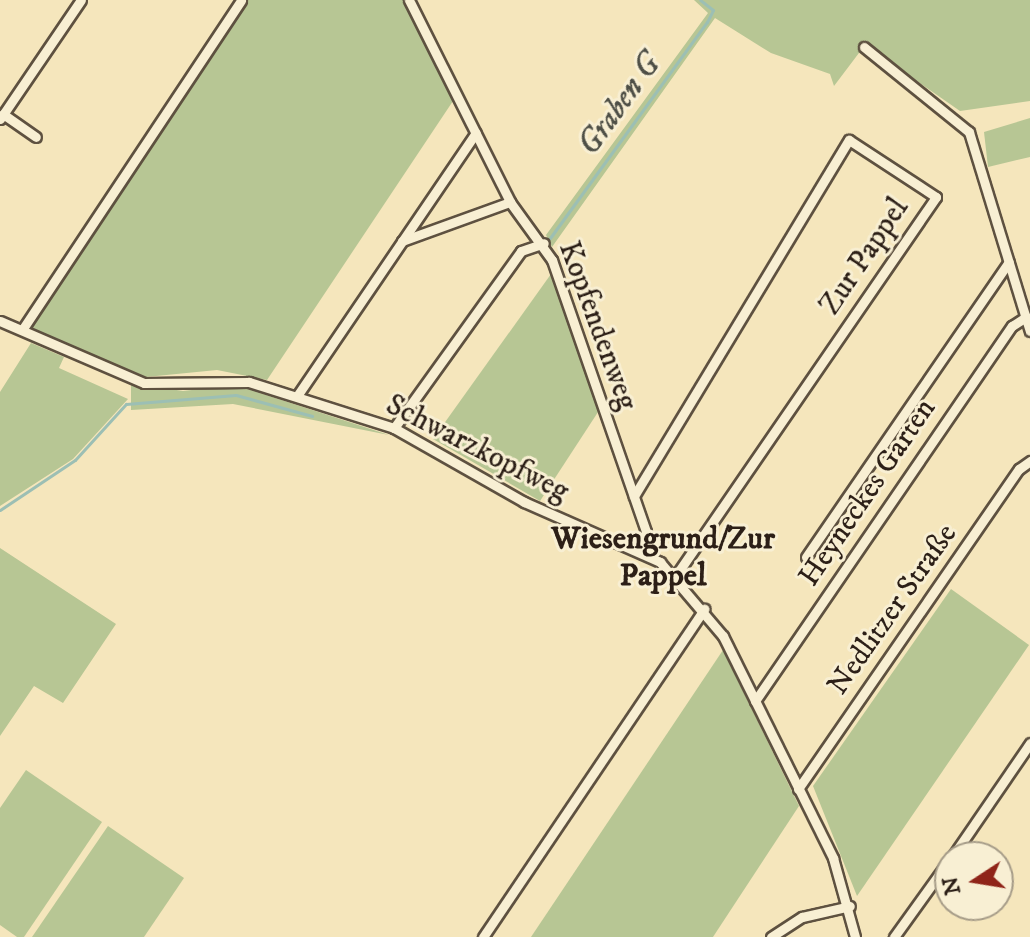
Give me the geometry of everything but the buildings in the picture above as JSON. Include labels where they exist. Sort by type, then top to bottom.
[{"type":"street","points":[[36,137],[2,116],[81,0]]},
{"type":"street","points":[[22,330],[241,0]]},
{"type":"street","name":"Kopfendenweg","points":[[409,0],[510,202],[544,243],[646,532],[643,552]]},
{"type":"street","points":[[864,47],[969,132],[1030,331]]},
{"type":"street","points":[[297,396],[476,133]]},
{"type":"street","name":"Zur Pappel","points":[[634,496],[849,140],[936,197],[676,576]]},
{"type":"street","points":[[402,241],[510,202]]},
{"type":"street","points":[[394,428],[521,251],[544,243]]},
{"type":"street","points":[[806,557],[1009,262]]},
{"type":"street","name":"Heyneckes Garten","points":[[755,701],[1012,326],[1026,317]]},
{"type":"street","name":"Schwarzkopfweg","points":[[0,322],[144,383],[232,380],[297,396],[394,428],[524,502],[643,552],[676,576],[704,609],[755,701],[850,906],[855,937]]},
{"type":"street","name":"Nedlitzer Straße","points":[[798,789],[1019,469],[1030,461]]},
{"type":"street","points":[[483,937],[704,609]]},
{"type":"street","points":[[963,841],[1030,743]]},
{"type":"street","points":[[894,937],[934,882]]},
{"type":"street","points":[[771,937],[802,917],[850,906]]},
{"type":"green space","points":[[247,0],[404,0],[453,101],[267,380],[217,370],[146,377],[30,328]]},
{"type":"green space","points":[[694,0],[1030,0],[1030,101],[960,111],[865,45],[834,86],[830,74],[771,53],[715,18],[552,247],[546,235],[708,13]]},
{"type":"green space","points":[[1030,118],[1030,157],[988,167],[984,132]]},
{"type":"green space","points":[[551,274],[600,409],[540,501],[433,439]]},
{"type":"green space","points":[[31,343],[64,357],[59,368],[128,399],[73,459],[0,506],[0,392]]},
{"type":"green space","points":[[131,383],[183,391],[236,385],[389,435],[233,404],[131,410]]},
{"type":"green space","points":[[0,548],[116,624],[63,703],[34,686],[0,736]]},
{"type":"green space","points":[[951,589],[1029,645],[857,896],[813,786]]},
{"type":"green space","points":[[723,650],[799,806],[713,937],[531,937]]},
{"type":"green space","points":[[26,770],[102,822],[24,937],[17,937],[0,925],[0,808]]},
{"type":"green space","points":[[108,826],[184,878],[144,937],[32,937]]},
{"type":"waterway","name":"Graben G","points":[[550,238],[707,22],[713,10],[700,0]]},
{"type":"waterway","points":[[0,510],[75,460],[126,404],[236,395],[312,416]]},
{"type":"district","name":"Wiesengrund/Zur Pappel","points":[[663,558]]}]
